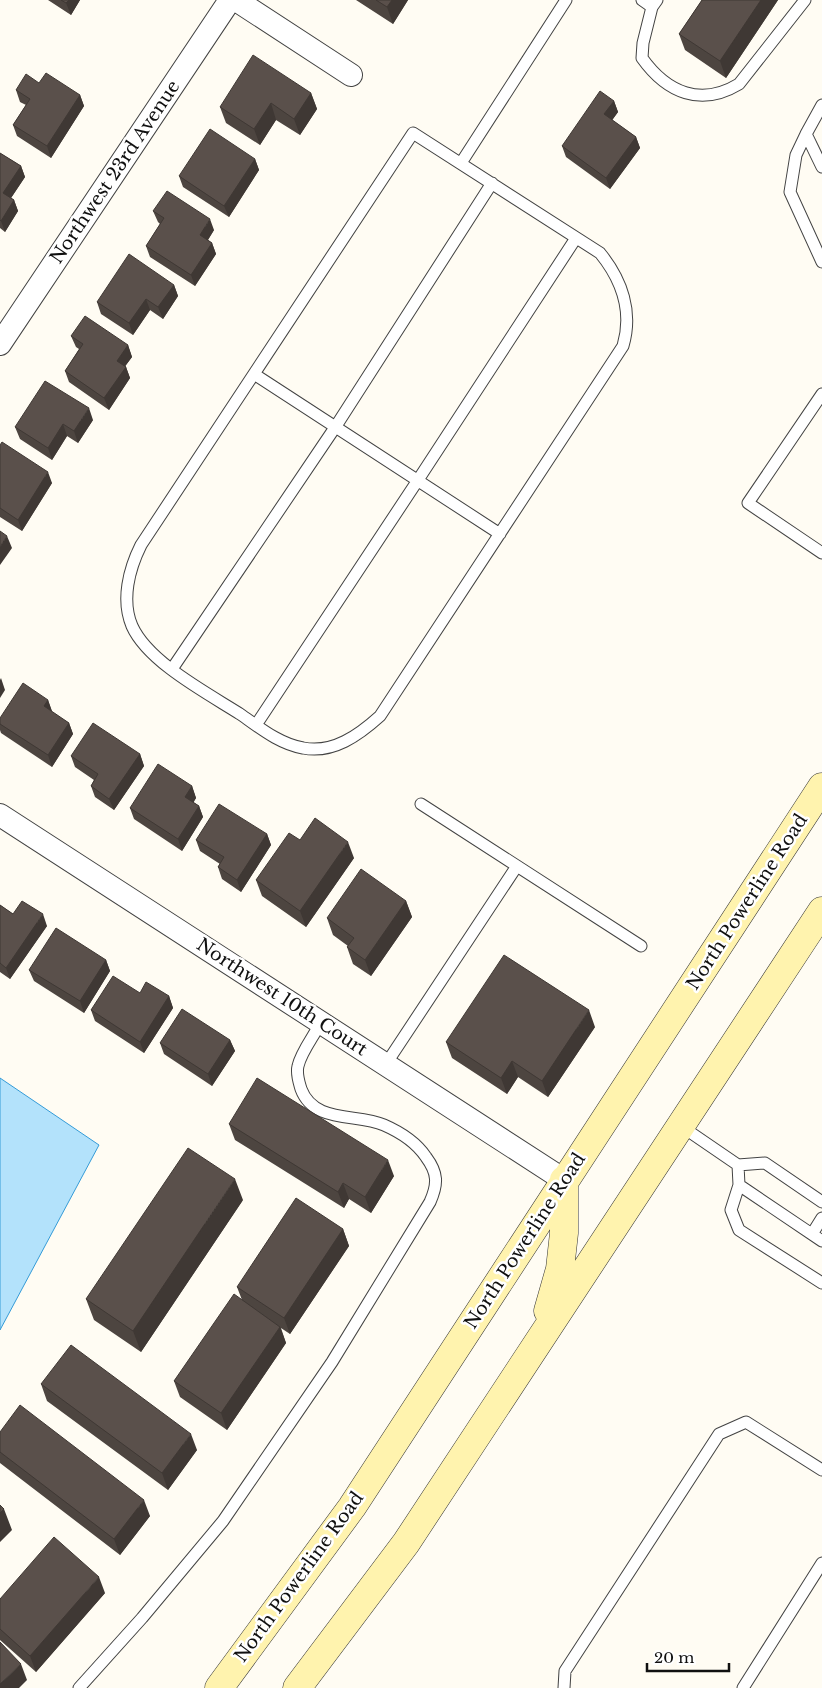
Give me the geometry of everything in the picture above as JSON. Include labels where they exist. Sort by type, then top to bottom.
[{"type":"main road","name":"North Powerline Road","points":[[219,1688],[352,1507],[822,787]]},
{"type":"main road","points":[[297,1688],[406,1543],[822,911]]},
{"type":"main road","points":[[539,1340],[560,1269],[564,1233],[564,1180]]},
{"type":"street","name":"Northwest 23rd Avenue","points":[[0,344],[230,0]]},
{"type":"street","points":[[236,0],[351,75]]},
{"type":"street","name":"Northwest 10th Court","points":[[0,815],[564,1180]]},
{"type":"lane","points":[[461,163],[566,0]]},
{"type":"lane","points":[[642,0],[654,3],[643,43],[642,58],[660,79],[693,96],[726,92],[739,84],[805,0]]},
{"type":"lane","points":[[822,105],[796,155],[790,192],[822,262]]},
{"type":"lane","points":[[413,132],[461,163],[600,253],[610,266],[627,307],[628,323],[626,337],[623,346],[380,716],[353,739],[320,748],[303,748],[284,742],[172,669],[158,657],[133,627],[128,610],[129,577],[141,546],[413,132]]},
{"type":"lane","points":[[806,134],[822,167]]},
{"type":"lane","points":[[172,669],[336,426],[492,183]]},
{"type":"lane","points":[[256,724],[576,238]]},
{"type":"lane","points":[[254,374],[500,534]]},
{"type":"lane","points":[[820,548],[748,503],[822,394]]},
{"type":"lane","points":[[421,804],[640,946]]},
{"type":"lane","points":[[386,1064],[517,866]]},
{"type":"lane","points":[[79,1688],[142,1618],[223,1521],[332,1362],[435,1191],[437,1177],[432,1164],[413,1143],[401,1134],[383,1124],[330,1114],[315,1107],[304,1096],[298,1079],[298,1066],[321,1022]]},
{"type":"lane","points":[[681,1126],[738,1165],[765,1163],[822,1202]]},
{"type":"lane","points":[[738,1165],[739,1185],[731,1210],[739,1230],[822,1284]]},
{"type":"lane","points":[[739,1185],[822,1241]]},
{"type":"lane","points":[[812,1234],[822,1218]]},
{"type":"lane","points":[[564,1688],[564,1671],[719,1434],[746,1422],[822,1470]]},
{"type":"lane","points":[[743,1688],[822,1563]]},
{"type":"water","points":[[0,1078],[99,1145],[0,1330]]},
{"type":"building","points":[[376,0],[392,0],[387,7]]},
{"type":"building","points":[[702,0],[761,0],[720,61],[679,34]]},
{"type":"building","points":[[253,55],[311,93],[294,119],[271,103],[254,129],[220,107]]},
{"type":"building","points":[[46,73],[80,95],[47,146],[13,125],[30,99],[16,90],[26,74],[39,83]]},
{"type":"building","points":[[600,91],[614,101],[604,114],[636,137],[606,178],[562,146]]},
{"type":"building","points":[[210,129],[255,159],[224,206],[179,176]]},
{"type":"building","points":[[0,153],[21,166],[3,193],[14,200],[1,221],[0,220]]},
{"type":"building","points":[[167,191],[210,219],[200,235],[212,243],[191,275],[146,246],[164,218],[153,211]]},
{"type":"building","points":[[129,254],[174,285],[158,307],[146,299],[129,323],[97,302]]},
{"type":"building","points":[[85,316],[128,345],[117,361],[126,367],[104,398],[65,371],[83,344],[71,336]]},
{"type":"building","points":[[45,381],[89,408],[74,431],[63,424],[48,448],[15,427]]},
{"type":"building","points":[[2,442],[48,472],[18,520],[0,508],[0,445]]},
{"type":"building","points":[[0,531],[7,536],[0,547]]},
{"type":"building","points":[[23,683],[48,700],[44,706],[69,723],[48,755],[0,724],[0,718]]},
{"type":"building","points":[[93,723],[140,754],[109,799],[91,786],[98,774],[71,756]]},
{"type":"building","points":[[158,764],[192,786],[185,797],[199,806],[178,839],[130,808]]},
{"type":"building","points":[[219,804],[267,834],[237,880],[218,867],[224,857],[196,840]]},
{"type":"building","points":[[315,818],[348,842],[300,911],[256,880],[289,833],[300,840]]},
{"type":"building","points":[[361,869],[406,901],[365,960],[347,947],[354,938],[327,918]]},
{"type":"building","points":[[22,901],[43,914],[6,968],[0,963],[0,905],[13,914]]},
{"type":"building","points":[[56,928],[106,960],[80,1001],[29,970]]},
{"type":"building","points":[[504,955],[589,1010],[542,1081],[512,1061],[501,1078],[446,1042]]},
{"type":"building","points":[[113,976],[140,993],[146,982],[169,996],[140,1042],[91,1010]]},
{"type":"building","points":[[182,1009],[230,1040],[208,1074],[160,1043]]},
{"type":"building","points":[[257,1078],[388,1160],[365,1197],[343,1183],[338,1192],[229,1124]]},
{"type":"building","points":[[188,1148],[235,1179],[133,1331],[86,1299]]},
{"type":"building","points":[[296,1198],[343,1229],[284,1318],[237,1287]]},
{"type":"building","points":[[234,1294],[280,1327],[221,1413],[174,1381]]},
{"type":"building","points":[[71,1345],[191,1434],[162,1473],[41,1384]]},
{"type":"building","points":[[20,1405],[144,1500],[114,1539],[0,1452],[0,1432]]},
{"type":"building","points":[[0,1505],[4,1509],[0,1513]]},
{"type":"building","points":[[54,1537],[99,1577],[30,1656],[0,1629],[0,1599]]},
{"type":"building","points":[[0,1642],[21,1664],[0,1684]]}]
